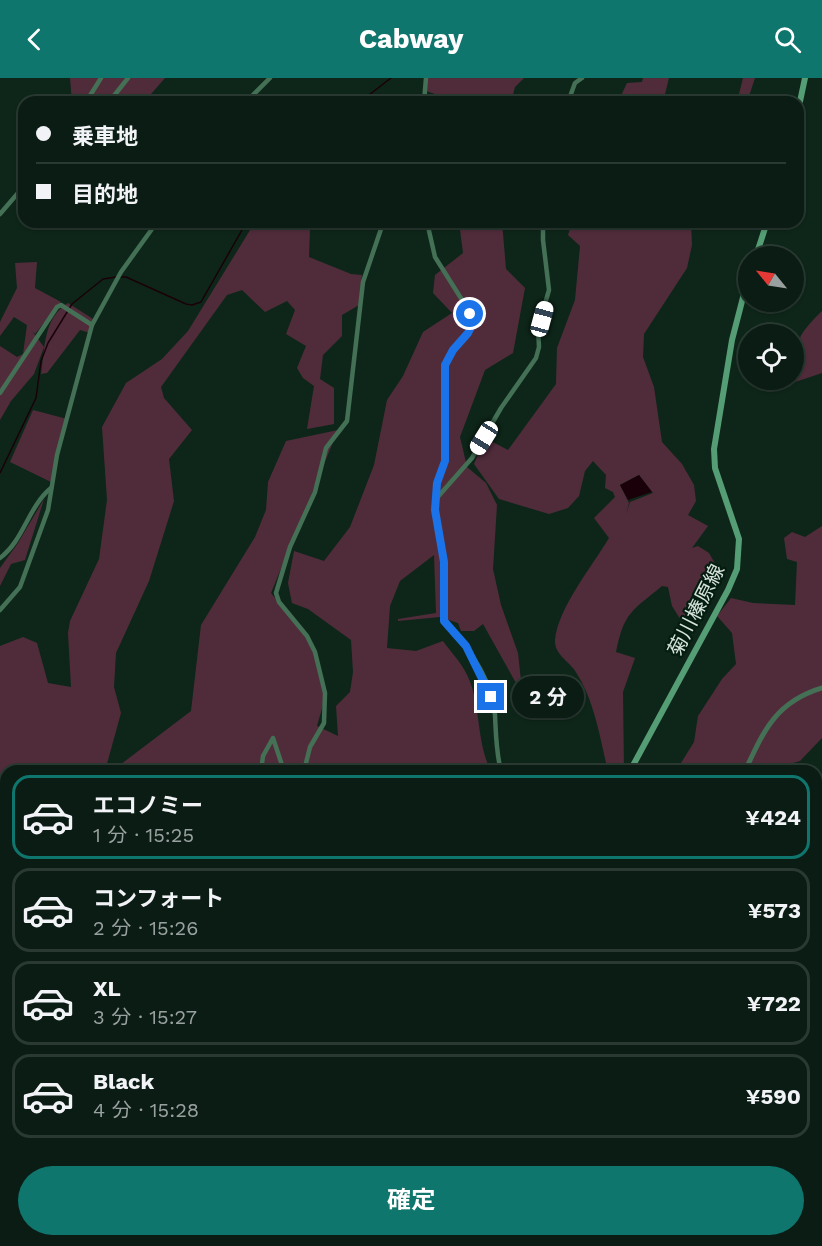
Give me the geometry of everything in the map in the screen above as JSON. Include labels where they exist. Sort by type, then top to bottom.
[{"type":"main road","points":[[801,96],[805,78]]},
{"type":"main road","points":[[759,246],[765,228]]},
{"type":"main road","name":"菊川榛原線","points":[[635,765],[737,569],[739,539],[715,468],[714,449],[732,340],[739,312]]},
{"type":"street","points":[[90,96],[101,78]]},
{"type":"street","points":[[114,96],[128,78]]},
{"type":"street","points":[[252,96],[270,78]]},
{"type":"street","points":[[424,96],[426,78]]},
{"type":"street","points":[[570,96],[575,83],[582,78]]},
{"type":"street","points":[[0,214],[18,193]]},
{"type":"street","points":[[0,610],[20,587],[48,510],[57,455],[92,325],[120,274],[154,228]]},
{"type":"street","points":[[306,765],[310,747],[324,723],[326,693],[319,665],[307,636],[279,602],[276,593],[290,547],[315,492],[326,448],[347,421],[363,282],[381,228]]},
{"type":"street","points":[[428,228],[435,256],[464,303],[472,325],[445,365],[445,461],[437,483],[436,499],[444,562],[444,621],[466,646],[487,684],[495,714],[495,742],[500,765]]},
{"type":"street","points":[[436,499],[472,458],[501,408],[536,358],[540,348],[538,328],[549,291],[543,228]]},
{"type":"street","points":[[0,393],[61,304],[92,325]]},
{"type":"street","points":[[0,558],[11,548],[40,498],[51,488]]},
{"type":"street","points":[[748,765],[774,716],[799,696],[822,688]]},
{"type":"street","points":[[262,765],[263,756],[273,738],[282,765]]},
{"type":"shaded area","points":[[70,78],[165,78],[149,96],[72,96]]},
{"type":"shaded area","points":[[426,78],[524,78],[515,87],[513,96],[441,96],[423,90]]},
{"type":"shaded area","points":[[643,78],[669,78],[664,96],[621,96],[627,83],[642,82]]},
{"type":"shaded area","points":[[743,78],[755,78],[749,96],[738,96]]},
{"type":"shaded area","points":[[251,228],[333,228],[310,229],[309,257],[351,274],[362,275],[359,305],[342,315],[342,336],[323,355],[320,379],[334,388],[334,424],[307,429],[314,386],[303,378],[297,368],[306,346],[286,334],[295,310],[287,301],[265,312],[242,290],[227,295],[161,387],[164,398],[192,430],[169,459],[174,501],[149,581],[116,653],[114,687],[121,713],[107,765],[0,765],[0,646],[23,637],[37,643],[48,683],[71,687],[68,633],[70,621],[99,559],[107,500],[102,427],[126,383],[162,359],[188,331]]},
{"type":"shaded area","points":[[460,228],[503,228],[506,269],[525,288],[513,353],[485,370],[460,437],[467,467],[486,483],[497,505],[493,569],[501,605],[518,653],[521,681],[517,698],[516,683],[483,624],[474,631],[461,631],[458,623],[440,617],[398,621],[398,619],[436,613],[434,555],[400,581],[390,606],[387,648],[416,651],[443,641],[463,667],[470,683],[488,765],[120,765],[191,711],[201,625],[255,537],[266,510],[268,482],[286,441],[338,430],[271,593],[308,641],[321,669],[324,699],[317,726],[338,736],[336,706],[350,692],[353,672],[351,640],[308,609],[292,603],[288,583],[294,551],[324,561],[350,527],[374,465],[387,400],[403,376],[423,332],[452,313],[433,293],[435,275],[463,253]]},
{"type":"shaded area","points":[[570,228],[691,228],[692,245],[687,268],[644,334],[643,357],[654,387],[662,442],[682,464],[694,485],[696,501],[688,515],[708,526],[692,548],[698,546],[709,553],[717,567],[682,622],[672,606],[668,587],[662,586],[636,607],[622,628],[616,652],[635,658],[623,692],[624,765],[607,765],[596,721],[583,685],[555,645],[562,614],[609,538],[594,518],[615,497],[613,492],[605,488],[606,475],[593,461],[585,471],[579,496],[568,508],[549,514],[499,499],[474,464],[485,438],[508,450],[556,384],[557,348],[575,300],[580,246],[568,235]],"holes":[[[639,475],[653,493],[630,502],[626,515],[629,503],[620,485]]]},
{"type":"shaded area","points":[[37,262],[35,288],[61,302],[35,334],[32,331],[44,347],[34,374],[11,401],[0,420],[0,346],[17,357],[23,354],[27,325],[14,317],[0,336],[0,322],[17,288],[15,263]]},
{"type":"shaded area","points":[[68,303],[93,319],[90,333],[80,330],[47,373],[41,374],[50,325],[60,309]]},
{"type":"shaded area","points":[[822,311],[822,373],[804,379],[804,332]]},
{"type":"shaded area","points":[[33,410],[67,419],[51,482],[10,462]]},
{"type":"shaded area","points":[[639,475],[652,492],[628,500],[620,485]]},
{"type":"shaded area","points":[[44,499],[25,560],[11,564],[0,586],[0,568]]},
{"type":"shaded area","points":[[822,526],[822,738],[800,761],[790,765],[680,765],[694,742],[698,716],[722,679],[736,664],[732,633],[717,616],[731,598],[753,603],[795,605],[797,562],[787,559],[784,538],[792,532],[805,537]]},
{"type":"waterway","points":[[368,96],[391,78]]},
{"type":"waterway","points":[[120,277],[126,277],[186,304],[201,302],[244,228]]},
{"type":"waterway","points":[[0,473],[36,398],[41,361],[48,343],[72,304],[103,279],[116,277]]},
{"type":"route","points":[[470,314],[472,325],[445,365],[445,461],[437,483],[435,510],[444,562],[444,621],[466,646],[487,684],[491,697]]}]
